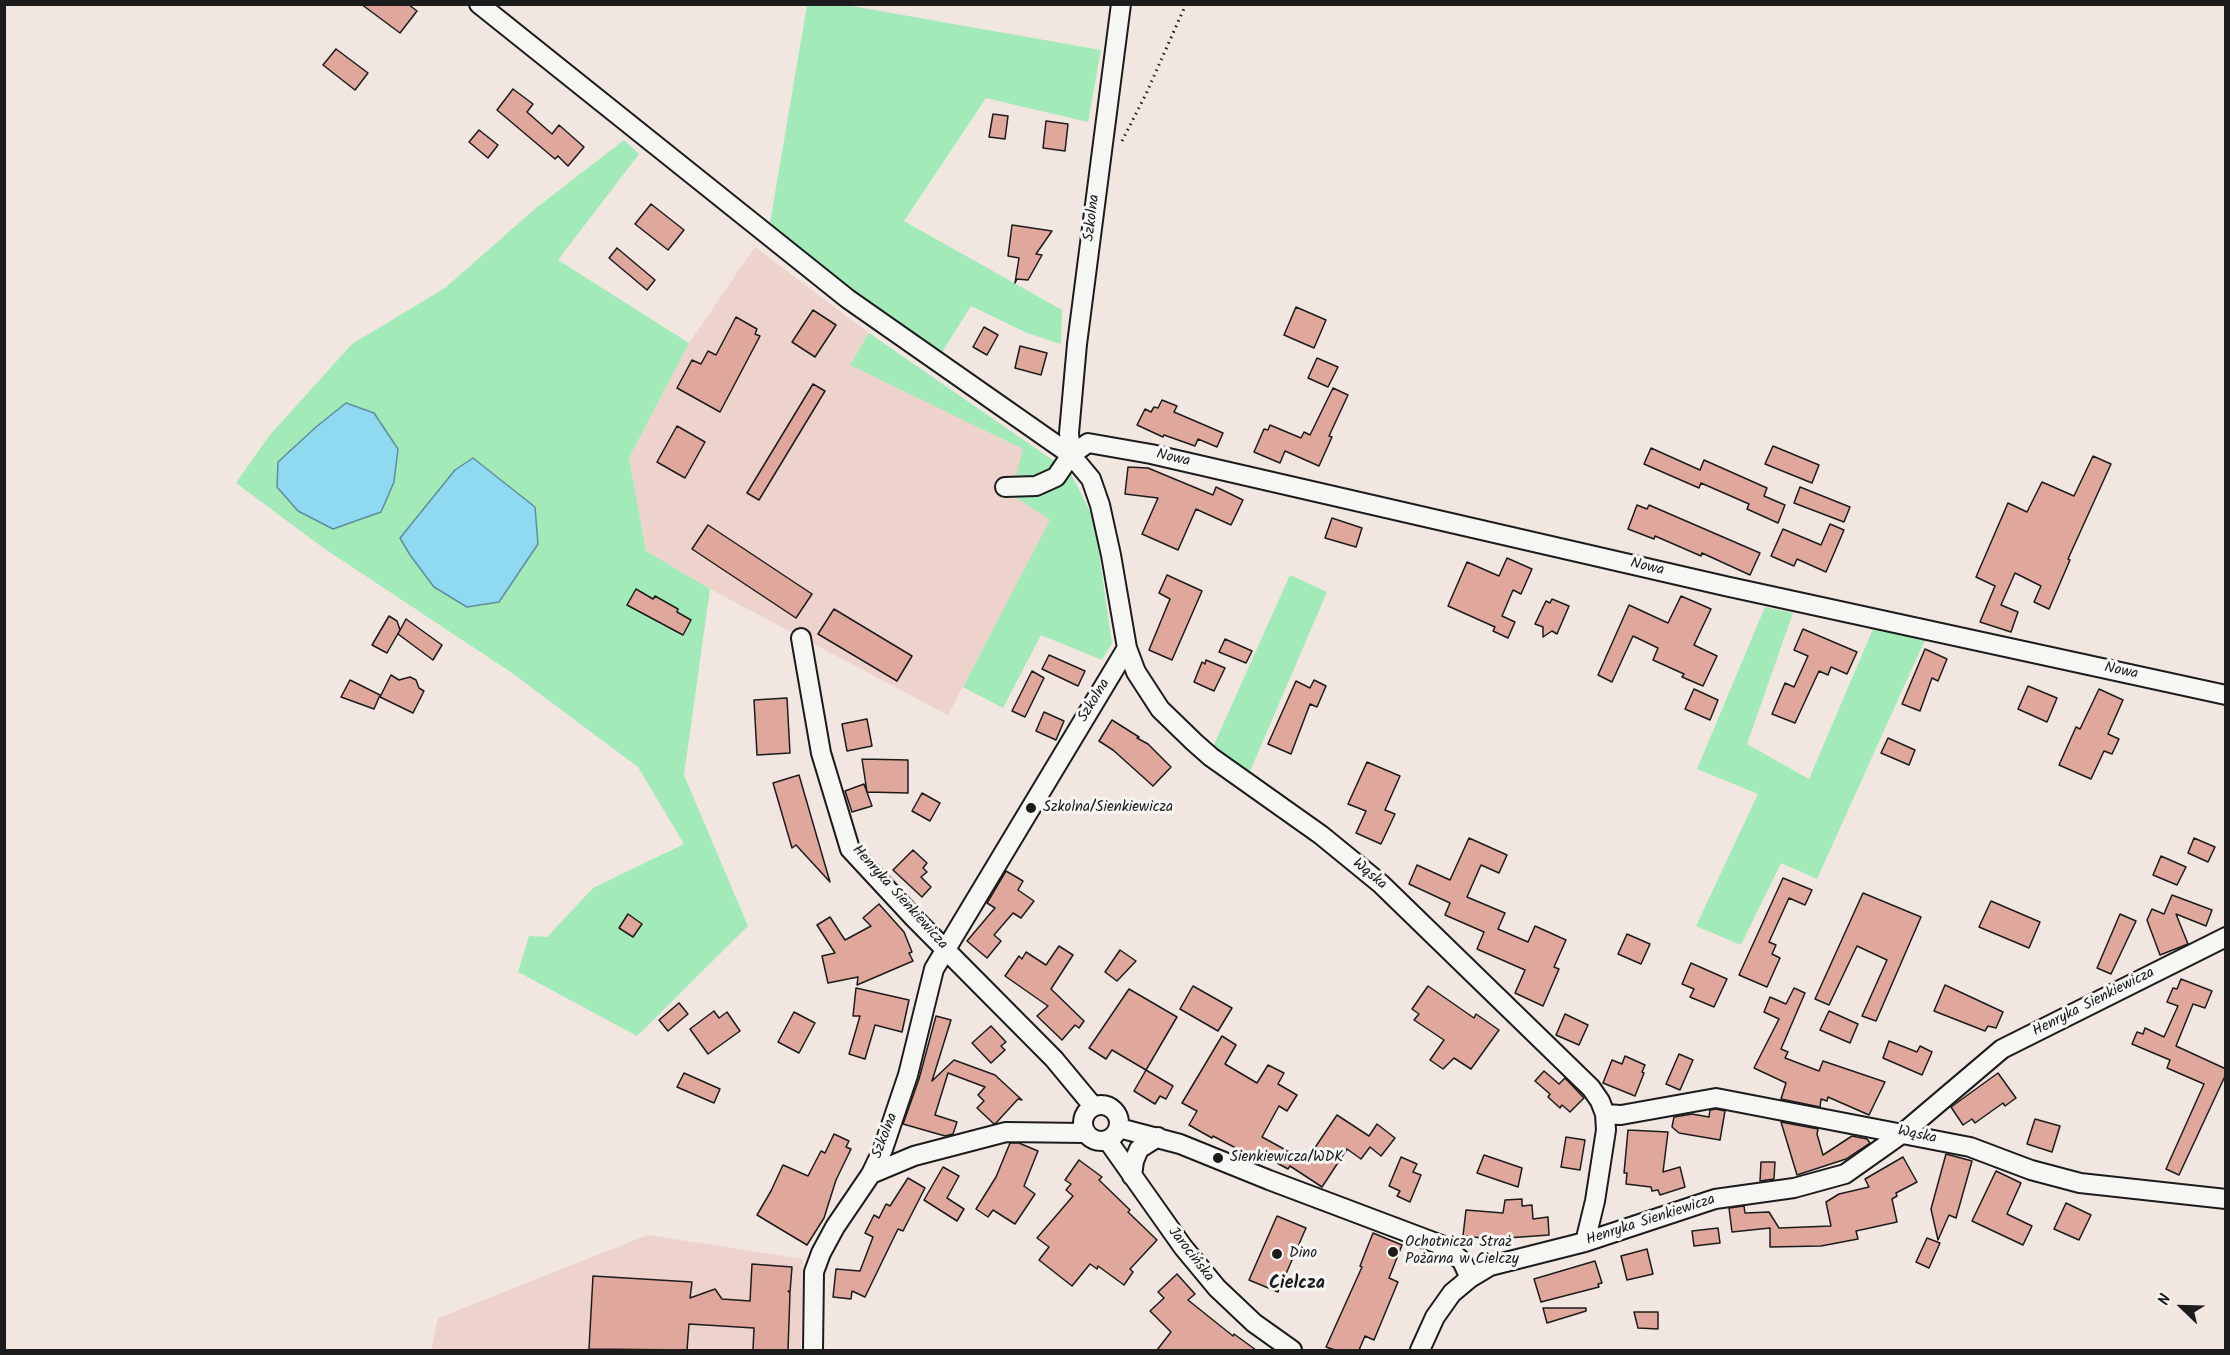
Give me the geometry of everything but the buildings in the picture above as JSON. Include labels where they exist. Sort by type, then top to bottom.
[{"type":"street","points":[[479,4],[848,299],[1071,455],[1091,479],[1100,505],[1127,648]]},
{"type":"street","name":"Szkolna","points":[[1071,455],[1070,422],[1100,159],[1121,4]]},
{"type":"street","name":"Nowa","points":[[1071,455],[1088,443],[1150,454],[1713,584],[2226,695]]},
{"type":"street","points":[[1005,487],[1036,486],[1056,477],[1071,455]]},
{"type":"street","name":"Henryka Sienkiewicza","points":[[801,638],[821,753],[850,849],[1054,1059],[1093,1106]]},
{"type":"street","name":"Szkolna","points":[[813,1350],[814,1272],[835,1227],[871,1174],[883,1149],[908,1074],[934,969],[1127,648]]},
{"type":"street","name":"Wąska","points":[[1127,648],[1136,672],[1148,692],[1176,725],[1211,757],[1321,835],[1381,884],[1586,1084],[1600,1101],[1605,1114],[1621,1115],[1716,1098],[1970,1148],[2031,1170],[2080,1183],[2226,1199]]},
{"type":"street","name":"Henryka Sienkiewicza","points":[[1470,1278],[1490,1266],[1585,1242],[1715,1199],[1794,1188],[1845,1174],[1903,1133],[2002,1049],[2226,937]]},
{"type":"street","points":[[1113,1134],[1119,1119],[1109,1107],[1093,1106],[1084,1115],[1082,1127],[1084,1133],[1099,1142],[1113,1134],[1158,1137],[1444,1246],[1462,1261],[1470,1278],[1452,1293],[1435,1317],[1420,1350]]},
{"type":"street","points":[[1585,1242],[1596,1201],[1602,1163],[1606,1130],[1605,1114]]},
{"type":"street","points":[[871,1174],[914,1156],[1006,1132],[1084,1133]]},
{"type":"street","name":"Jarocińska","points":[[1113,1134],[1132,1176],[1183,1247],[1216,1288],[1254,1323],[1292,1350]]},
{"type":"street","points":[[1132,1176],[1134,1161],[1139,1149],[1158,1137]]},
{"type":"path","points":[[1100,159],[1119,146],[1146,94],[1186,4]]},
{"type":"shaded area","points":[[755,247],[869,333],[850,365],[1024,449],[1051,520],[948,715],[710,589],[646,551],[629,458],[689,343]]},
{"type":"shaded area","points":[[648,1235],[803,1259],[801,1350],[431,1350],[438,1318]]},
{"type":"green space","points":[[807,5],[846,5],[1101,50],[1088,122],[986,98],[904,221],[1062,310],[1061,344],[1027,333],[971,306],[941,354],[850,291],[770,223]]},
{"type":"green space","points":[[624,140],[639,154],[558,260],[689,343],[629,458],[646,551],[710,589],[684,775],[748,926],[637,1036],[518,972],[529,936],[547,937],[593,888],[684,844],[638,767],[512,673],[322,547],[236,483],[269,436],[352,344],[445,288],[536,208]]},
{"type":"green space","points":[[869,333],[1070,472],[1094,519],[1112,643],[1102,660],[1041,635],[1003,708],[963,687],[1050,520],[1011,494],[1023,449],[850,365]]},
{"type":"green space","points":[[1290,575],[1327,592],[1248,776],[1212,749]]},
{"type":"green space","points":[[1765,607],[1793,613],[1747,744],[1809,779],[1873,629],[1925,640],[1817,879],[1781,863],[1741,945],[1696,926],[1758,794],[1697,769]]},
{"type":"water","points":[[346,403],[374,413],[398,449],[394,482],[381,512],[333,529],[298,511],[277,487],[278,462]]},
{"type":"water","points":[[473,458],[535,507],[538,544],[499,602],[467,607],[434,587],[400,538],[455,470]]},
{"type":"place","name":"Szkolna/Sienkiewicza","points":[[1031,808]]},
{"type":"place","name":"Sienkiewicza/WDK","points":[[1218,1158]]},
{"type":"place","name":"Ochotnicza Straż Pożarna w Cielczy","points":[[1393,1252]]},
{"type":"place","name":"Dino","points":[[1277,1254]]},
{"type":"district","name":"Cielcza","points":[[1297,1285]]}]
